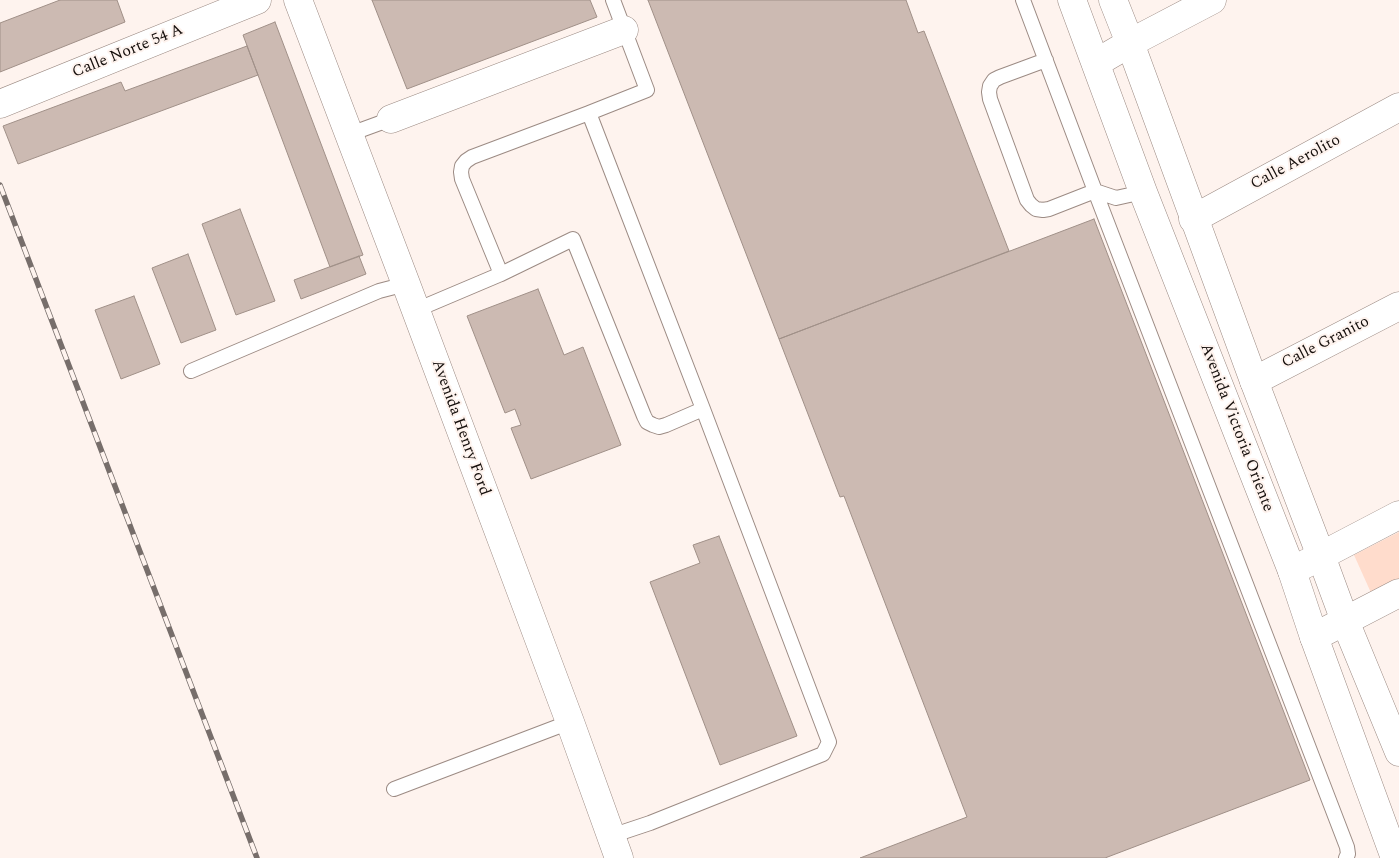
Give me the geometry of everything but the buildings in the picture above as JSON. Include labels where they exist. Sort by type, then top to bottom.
[{"type":"street","name":"Calle Norte 54 A","points":[[0,104],[257,0]]},
{"type":"street","name":"Avenida Henry Ford","points":[[298,0],[416,310],[615,847]]},
{"type":"street","name":"Avenida Victoria Oriente","points":[[1072,0],[1143,192],[1292,571],[1314,638],[1395,858]]},
{"type":"street","name":"Avenida Victoria Oriente","points":[[1113,0],[1193,219],[1345,621],[1399,752]]},
{"type":"street","points":[[1096,63],[1212,0]]},
{"type":"street","points":[[391,119],[624,30]]},
{"type":"street","name":"Calle Aerolito","points":[[1193,219],[1399,107]]},
{"type":"street","name":"Calle Granito","points":[[1254,381],[1399,306]]},
{"type":"street","points":[[1292,571],[1399,516]]},
{"type":"street","points":[[1314,638],[1399,593]]},
{"type":"lane","points":[[501,274],[462,179],[462,166],[472,157],[647,90],[613,0]]},
{"type":"lane","points":[[1023,0],[1347,847],[1346,858]]},
{"type":"lane","points":[[1046,60],[994,80],[989,92],[996,117],[1027,200],[1036,209],[1049,210],[1095,191],[1116,198],[1143,192]]},
{"type":"lane","points":[[589,113],[829,742],[824,754],[650,823],[615,847]]},
{"type":"lane","points":[[350,134],[391,119]]},
{"type":"lane","points":[[416,310],[501,274],[573,239],[648,422],[659,427],[703,409]]},
{"type":"lane","points":[[191,371],[379,291],[406,284]]},
{"type":"lane","points":[[394,789],[570,722]]},
{"type":"shaded area","points":[[1399,532],[1399,581],[1372,595],[1354,555]]},
{"type":"railway","points":[[0,185],[257,858]]}]
